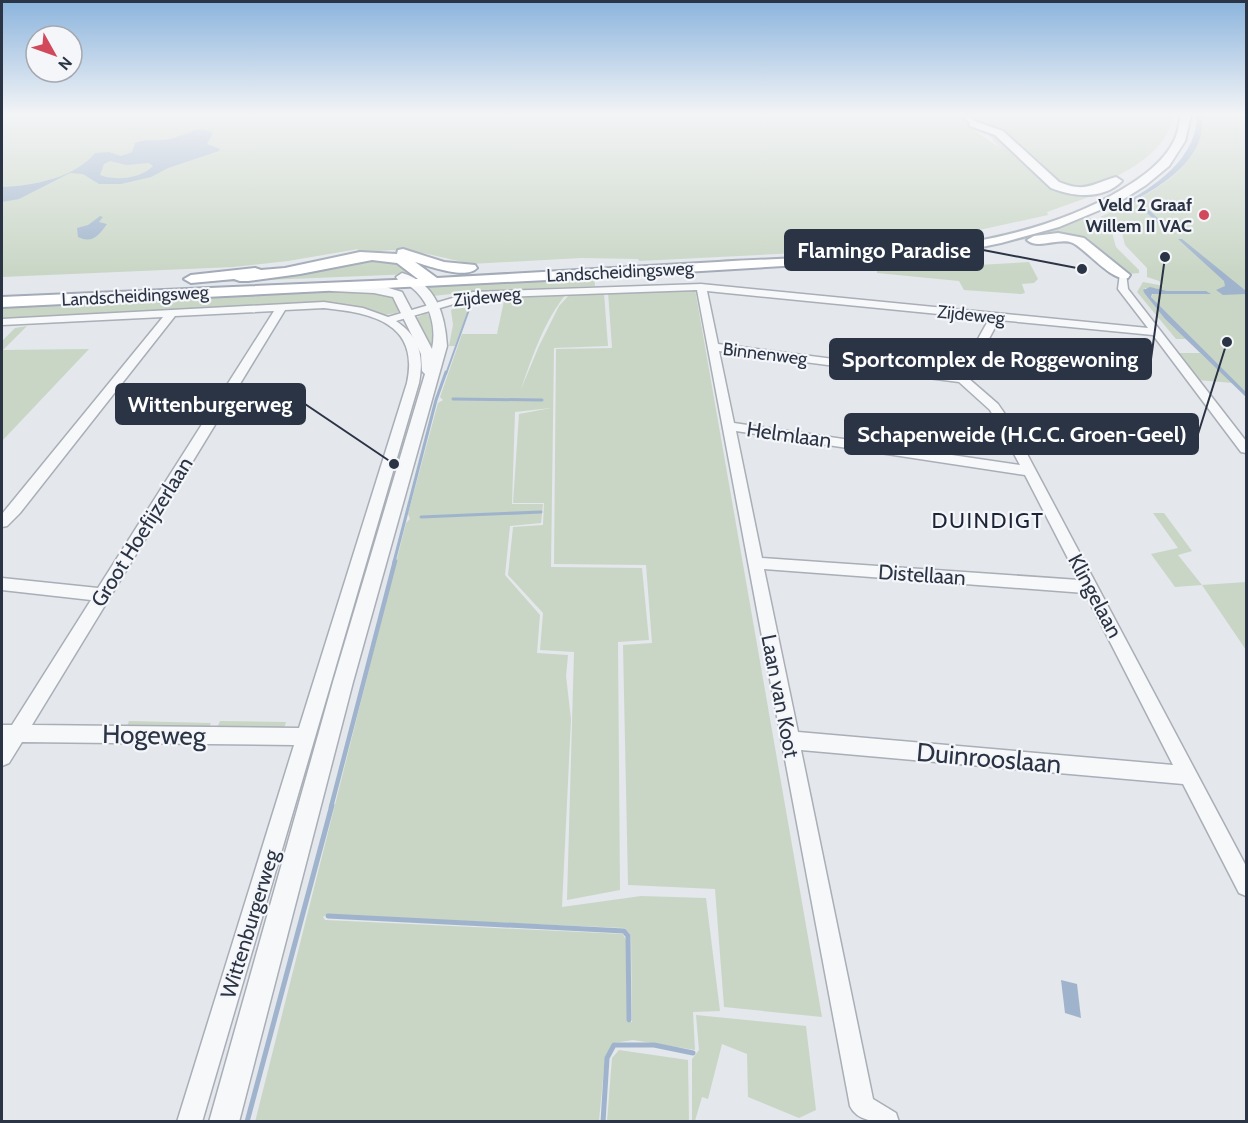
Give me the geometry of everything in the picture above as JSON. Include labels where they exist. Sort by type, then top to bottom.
[{"type":"main road","points":[[1036,167],[1055,185],[1063,189],[1091,192],[1130,172]]},
{"type":"main road","name":"Landscheidingsweg","points":[[2,302],[331,287],[544,270],[593,270],[882,250],[956,241],[995,233],[1058,215],[1121,186],[1144,167]]},
{"type":"main road","name":"Landscheidingsweg","points":[[2,295],[419,279],[886,256],[1002,238],[1066,219],[1130,190],[1160,167]]},
{"type":"main road","points":[[955,247],[1067,237],[1087,245],[1123,275]]},
{"type":"main road","points":[[419,279],[404,261],[378,256],[267,274],[185,279],[266,270],[374,251],[402,253],[453,267],[544,270]]},
{"type":"street","points":[[1123,275],[1123,289],[1246,449]]},
{"type":"street","name":"Wittenburgerweg","points":[[224,1122],[429,376],[440,346],[438,317],[419,279]]},
{"type":"street","name":"Wittenburgerweg","points":[[331,287],[392,292],[402,299],[428,354],[429,376]]},
{"type":"street","name":"Zijdeweg","points":[[389,321],[408,313],[473,295],[701,287],[1157,332]]},
{"type":"street","name":"Laan van Koot","points":[[701,287],[862,1106],[887,1122]]},
{"type":"street","points":[[2,322],[282,307],[342,306],[389,321]]},
{"type":"street","name":"Groot Hoefijzerlaan","points":[[2,757],[9,733],[103,595],[282,307]]},
{"type":"street","points":[[2,522],[171,314]]},
{"type":"street","points":[[962,379],[995,317]]},
{"type":"street","name":"Wittenburgerweg","points":[[189,1122],[416,372],[415,349],[401,331],[389,321]]},
{"type":"street","name":"Binnenweg","points":[[712,347],[962,379]]},
{"type":"street","name":"Klingelaan","points":[[962,379],[994,407],[1246,886]]},
{"type":"street","name":"Helmlaan","points":[[727,426],[1029,471]]},
{"type":"street","name":"Distellaan","points":[[755,563],[1090,587]]},
{"type":"street","points":[[2,584],[103,595]]},
{"type":"street","name":"Hogeweg","points":[[9,733],[307,737]]},
{"type":"street","name":"Duinrooslaan","points":[[789,740],[1190,776]]},
{"type":"green space","points":[[2,167],[1132,167],[1101,185],[1100,193],[1047,212],[1048,215],[938,239],[875,249],[639,261],[638,259],[581,258],[471,264],[428,254],[392,250],[356,253],[358,249],[288,261],[233,267],[2,277]]},
{"type":"green space","points":[[1183,167],[1246,167],[1246,392],[1151,297],[1157,288],[1145,288],[1145,294],[1165,319],[1186,339],[1176,339],[1137,292],[1143,282],[1164,286],[1159,281],[1147,277],[1147,268],[1125,245],[1121,229],[1108,218],[1106,220],[1100,217],[1168,180]]},
{"type":"green space","points":[[1086,216],[1111,229],[1116,247],[1139,270],[1139,273],[1126,274],[1105,259],[1057,235],[994,244]]},
{"type":"green space","points":[[979,253],[984,259],[978,262],[978,265],[1029,262],[1038,279],[1034,283],[1022,284],[1025,293],[1021,294],[964,290],[959,281],[877,273],[877,269],[818,271],[787,269]]},
{"type":"green space","points":[[367,259],[397,262],[413,274],[217,282]]},
{"type":"green space","points":[[594,276],[595,286],[478,291],[433,296],[423,285]]},
{"type":"green space","points":[[695,289],[822,1017],[724,1007],[715,889],[628,885],[623,645],[652,643],[646,565],[554,564],[556,349],[612,348],[608,292]]},
{"type":"green space","points":[[373,292],[393,295],[401,310],[384,315],[351,305],[329,303],[2,320],[2,305]]},
{"type":"green space","points":[[567,293],[546,327],[521,389],[559,306],[571,293],[604,293],[608,346],[554,348],[551,567],[642,568],[649,640],[618,642],[620,890],[567,900],[574,652],[540,650],[543,613],[508,575],[513,527],[543,525],[544,503],[513,503],[519,414],[551,408],[515,412],[512,504],[543,504],[541,523],[510,526],[505,575],[540,615],[537,653],[568,655],[566,676],[571,719],[562,907],[641,896],[706,898],[720,1011],[693,1012],[695,1050],[633,1040],[613,1043],[605,1057],[599,1121],[255,1122],[438,403],[443,400],[440,397],[462,334],[497,334],[505,296]],"holes":[[[326,915],[625,928],[631,936],[632,1022],[627,1022],[626,940],[623,934],[325,920],[323,917]]]},
{"type":"green space","points":[[473,298],[455,346],[449,346],[453,325],[451,310]]},
{"type":"green space","points":[[427,313],[433,322],[436,348],[431,352],[416,318]]},
{"type":"green space","points":[[27,326],[3,350],[89,349],[2,441],[2,341],[15,328]]},
{"type":"green space","points":[[1177,353],[1200,353],[1233,383],[1197,380]]},
{"type":"green space","points":[[1153,513],[1164,513],[1192,551],[1178,555],[1202,585],[1175,587],[1151,554],[1178,548]]},
{"type":"green space","points":[[1246,582],[1246,650],[1202,585]]},
{"type":"green space","points":[[129,721],[211,723],[209,727],[127,726]]},
{"type":"green space","points":[[220,721],[286,722],[284,729],[217,728]]},
{"type":"green space","points":[[696,1015],[806,1026],[816,1110],[799,1118],[748,1097],[747,1054],[722,1044],[708,1099],[702,1097],[695,1121],[692,1121],[692,1059],[699,1050]]},
{"type":"green space","points":[[619,1050],[688,1060],[689,1121],[607,1121],[612,1058]]},
{"type":"water","points":[[103,167],[100,175],[128,178],[151,167],[170,167],[151,177],[121,184],[99,184],[83,174],[70,173],[19,199],[2,202],[2,187],[26,185],[52,179],[76,169]]},
{"type":"water","points":[[1182,167],[1161,185],[1137,199],[1175,234],[1170,234],[1135,202],[1124,207],[1120,205],[1160,180],[1172,169]]},
{"type":"water","points":[[100,216],[103,217],[99,222],[107,224],[98,235],[92,239],[78,237],[77,228],[88,225]]},
{"type":"water","points":[[1178,239],[1182,239],[1246,291],[1246,294],[1223,295],[1216,290],[1225,286],[1224,281]]},
{"type":"water","points":[[1150,287],[1167,291],[1206,291],[1211,294],[1152,294],[1151,297],[1246,392],[1246,397],[1165,319],[1143,290]]},
{"type":"water","points":[[1061,980],[1077,984],[1081,1018],[1065,1013]]},
{"type":"waterway","points":[[446,374],[471,304]]},
{"type":"waterway","points":[[394,562],[436,400],[446,372]]},
{"type":"waterway","points":[[453,399],[542,400]]},
{"type":"waterway","points":[[421,517],[541,512]]},
{"type":"waterway","points":[[331,807],[395,561]]},
{"type":"waterway","points":[[247,1122],[332,805]]},
{"type":"waterway","points":[[328,916],[624,931],[628,936],[629,1020]]},
{"type":"waterway","points":[[603,1122],[607,1058],[614,1045],[654,1045],[693,1053]]},
{"type":"place","name":"Veld 2 Graaf Willem II VAC","points":[[1204,215]]},
{"type":"place","name":"Sportcomplex de Roggewoning","points":[[1165,257]]},
{"type":"place","name":"Flamingo Paradise","points":[[1082,269]]},
{"type":"place","name":"Schapenweide (H.C.C. Groen-Geel)","points":[[1227,342]]},
{"type":"place","name":"Wittenburgerweg","points":[[394,464]]},
{"type":"district","name":"DUINDIGT","points":[[988,520]]}]
